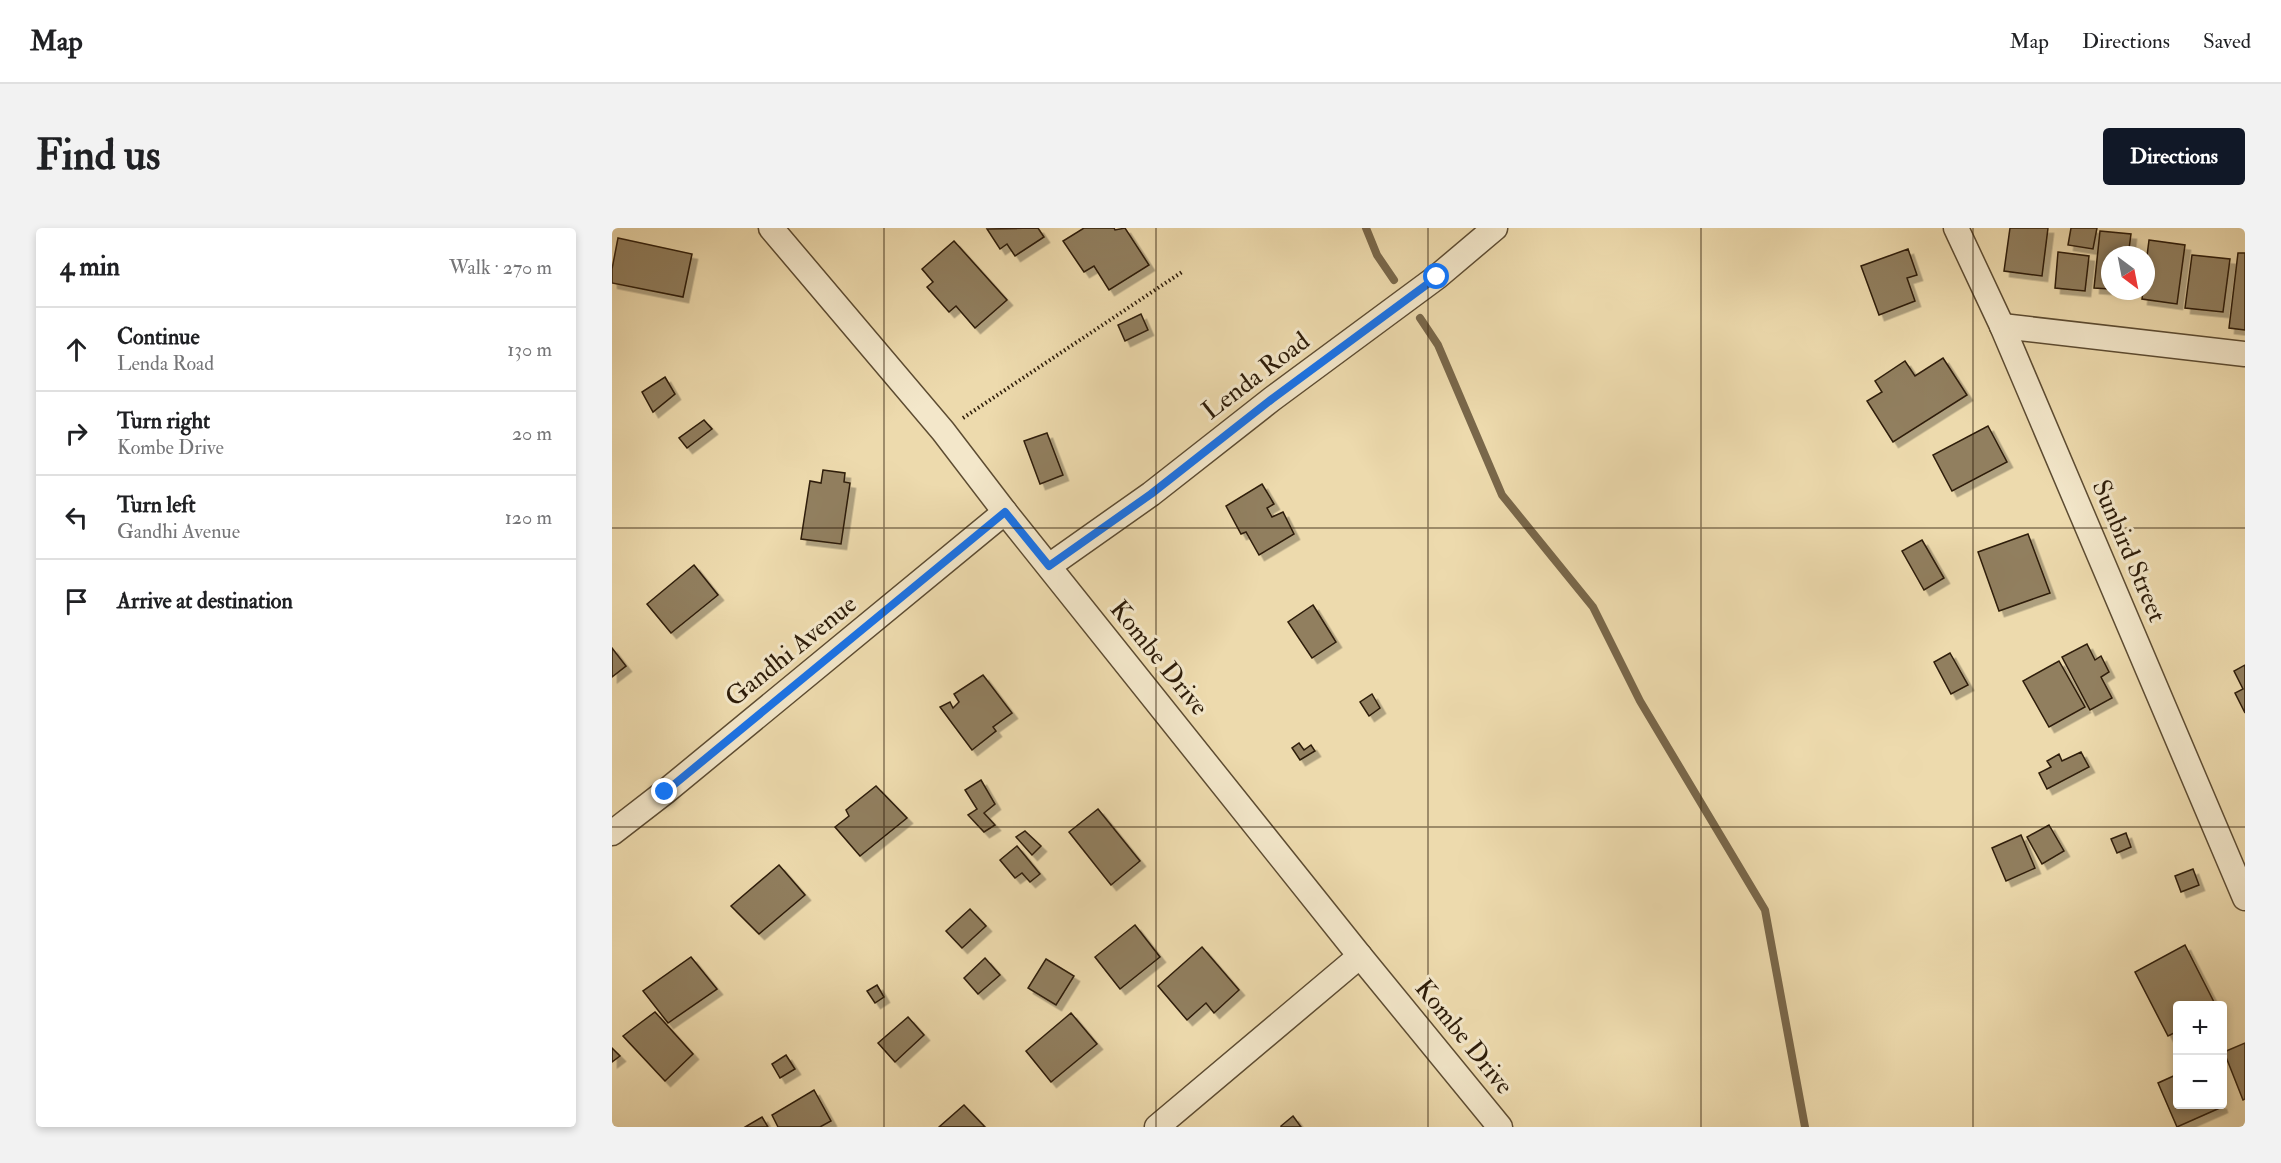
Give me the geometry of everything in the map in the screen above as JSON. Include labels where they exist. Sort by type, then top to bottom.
[{"type":"street","name":"Kombe Drive","points":[[771,228],[943,431],[1005,512],[1360,956],[1500,1127]]},
{"type":"street","name":"Lenda Road","points":[[1049,566],[1151,494],[1272,399],[1437,277],[1496,228]]},
{"type":"street","name":"Sunbird Street","points":[[1956,228],[2002,326],[2245,898]]},
{"type":"street","points":[[2002,326],[2245,354]]},
{"type":"street","name":"Gandhi Avenue","points":[[612,833],[1005,512]]},
{"type":"street","points":[[1157,1127],[1360,956]]},
{"type":"path","points":[[943,431],[1182,272]]},
{"type":"building","points":[[1038,228],[1044,237],[1015,256],[1007,244],[1000,249],[987,229]]},
{"type":"building","points":[[1084,228],[1114,228],[1115,230],[1125,228],[1149,265],[1109,290],[1094,266],[1084,272],[1063,241]]},
{"type":"building","points":[[2010,228],[2048,228],[2042,276],[2004,271]]},
{"type":"building","points":[[2071,228],[2097,228],[2093,249],[2068,245]]},
{"type":"building","points":[[2100,231],[2131,234],[2129,246],[2101,246],[2101,288],[2094,288]]},
{"type":"building","points":[[618,238],[692,254],[683,297],[612,283],[612,269]]},
{"type":"building","points":[[2149,240],[2185,245],[2177,304],[2149,300],[2155,300],[2155,246],[2148,246]]},
{"type":"building","points":[[954,241],[1007,300],[975,328],[956,306],[949,312],[927,287],[933,282],[922,269]]},
{"type":"building","points":[[1908,249],[1917,275],[1907,278],[1915,301],[1879,315],[1861,266]]},
{"type":"building","points":[[2058,252],[2089,256],[2085,291],[2055,288]]},
{"type":"building","points":[[2238,253],[2245,253],[2245,330],[2229,328]]},
{"type":"building","points":[[2192,255],[2230,259],[2223,312],[2185,308]]},
{"type":"building","points":[[1141,314],[1148,330],[1125,341],[1118,325]]},
{"type":"building","points":[[1943,358],[1967,395],[1893,442],[1867,401],[1882,392],[1875,381],[1905,361],[1915,376]]},
{"type":"building","points":[[665,377],[675,394],[653,412],[642,392]]},
{"type":"building","points":[[704,420],[712,429],[687,448],[679,438]]},
{"type":"building","points":[[1988,426],[2007,462],[1952,491],[1933,455]]},
{"type":"building","points":[[1047,433],[1063,475],[1040,484],[1024,441]]},
{"type":"building","points":[[823,470],[845,473],[844,482],[850,483],[841,544],[801,539],[810,481],[821,483]]},
{"type":"building","points":[[1262,484],[1274,504],[1267,508],[1272,517],[1283,512],[1294,534],[1259,555],[1246,532],[1241,534],[1226,506]]},
{"type":"building","points":[[2028,534],[2050,593],[1999,611],[1978,552]]},
{"type":"building","points":[[1922,540],[1944,578],[1924,590],[1902,551]]},
{"type":"building","points":[[694,565],[718,595],[671,633],[647,604]]},
{"type":"building","points":[[1313,605],[1336,642],[1312,658],[1288,622]]},
{"type":"building","points":[[2087,644],[2095,660],[2101,656],[2109,672],[2101,677],[2112,698],[2090,710],[2062,657]]},
{"type":"building","points":[[612,648],[626,666],[612,677]]},
{"type":"building","points":[[1950,653],[1968,685],[1951,694],[1934,662]]},
{"type":"building","points":[[2059,661],[2085,707],[2049,727],[2023,681]]},
{"type":"building","points":[[2245,665],[2245,713],[2235,693],[2243,689],[2234,671]]},
{"type":"building","points":[[983,675],[1012,713],[993,727],[996,731],[972,750],[940,707],[950,702],[953,708],[959,702],[954,694]]},
{"type":"building","points":[[1372,694],[1380,708],[1369,716],[1360,702]]},
{"type":"building","points":[[1299,743],[1304,750],[1311,745],[1315,751],[1300,760],[1292,748]]},
{"type":"building","points":[[2081,752],[2089,767],[2047,789],[2039,773],[2051,767],[2047,761],[2059,754],[2062,761]]},
{"type":"building","points":[[981,780],[995,804],[984,813],[995,825],[984,832],[968,815],[977,809],[965,790]]},
{"type":"building","points":[[876,786],[907,818],[860,856],[835,827],[849,816],[846,810]]},
{"type":"building","points":[[1098,809],[1140,861],[1111,885],[1069,832]]},
{"type":"building","points":[[2049,825],[2064,851],[2042,864],[2027,837]]},
{"type":"building","points":[[1025,831],[1041,846],[1032,855],[1016,837]]},
{"type":"building","points":[[2126,833],[2131,847],[2117,853],[2111,839]]},
{"type":"building","points":[[2021,835],[2035,868],[2006,881],[1992,848]]},
{"type":"building","points":[[1017,846],[1040,874],[1030,882],[1022,873],[1015,878],[1000,860]]},
{"type":"building","points":[[779,865],[805,895],[759,934],[731,906]]},
{"type":"building","points":[[2193,869],[2199,885],[2181,892],[2175,876]]},
{"type":"building","points":[[970,909],[986,926],[962,948],[946,931]]},
{"type":"building","points":[[1135,925],[1160,957],[1120,989],[1095,957]]},
{"type":"building","points":[[2185,945],[2213,1001],[2173,1001],[2173,1034],[2168,1036],[2135,972]]},
{"type":"building","points":[[1202,947],[1239,990],[1214,1013],[1206,1003],[1187,1020],[1158,986]]},
{"type":"building","points":[[691,957],[717,989],[668,1023],[643,991]]},
{"type":"building","points":[[985,958],[1000,975],[978,994],[964,978]]},
{"type":"building","points":[[1046,959],[1074,976],[1056,1005],[1028,988]]},
{"type":"building","points":[[877,985],[884,997],[875,1003],[867,991]]},
{"type":"building","points":[[655,1012],[693,1054],[665,1081],[623,1036]]},
{"type":"building","points":[[1071,1013],[1097,1044],[1051,1082],[1026,1051]]},
{"type":"building","points":[[908,1017],[924,1035],[895,1062],[878,1043]]},
{"type":"building","points":[[2245,1043],[2245,1099],[2243,1100],[2227,1060],[2227,1051]]},
{"type":"building","points":[[612,1048],[620,1056],[612,1062]]},
{"type":"building","points":[[786,1055],[795,1069],[780,1078],[772,1064]]},
{"type":"building","points":[[2173,1076],[2173,1109],[2218,1109],[2177,1127],[2158,1083]]},
{"type":"building","points":[[814,1090],[831,1121],[820,1127],[778,1127],[772,1115]]},
{"type":"building","points":[[964,1105],[985,1127],[939,1127]]},
{"type":"building","points":[[1293,1116],[1301,1127],[1281,1127],[1281,1126]]},
{"type":"building","points":[[762,1117],[768,1127],[745,1127]]},
{"type":"waterway","points":[[1366,228],[1377,255],[1394,280]]},
{"type":"waterway","points":[[1420,318],[1438,345],[1502,495],[1593,607],[1640,701],[1765,910],[1805,1127]]},
{"type":"route","points":[[665,792],[1005,512],[1049,566],[1151,494],[1272,399],[1437,277]]}]
